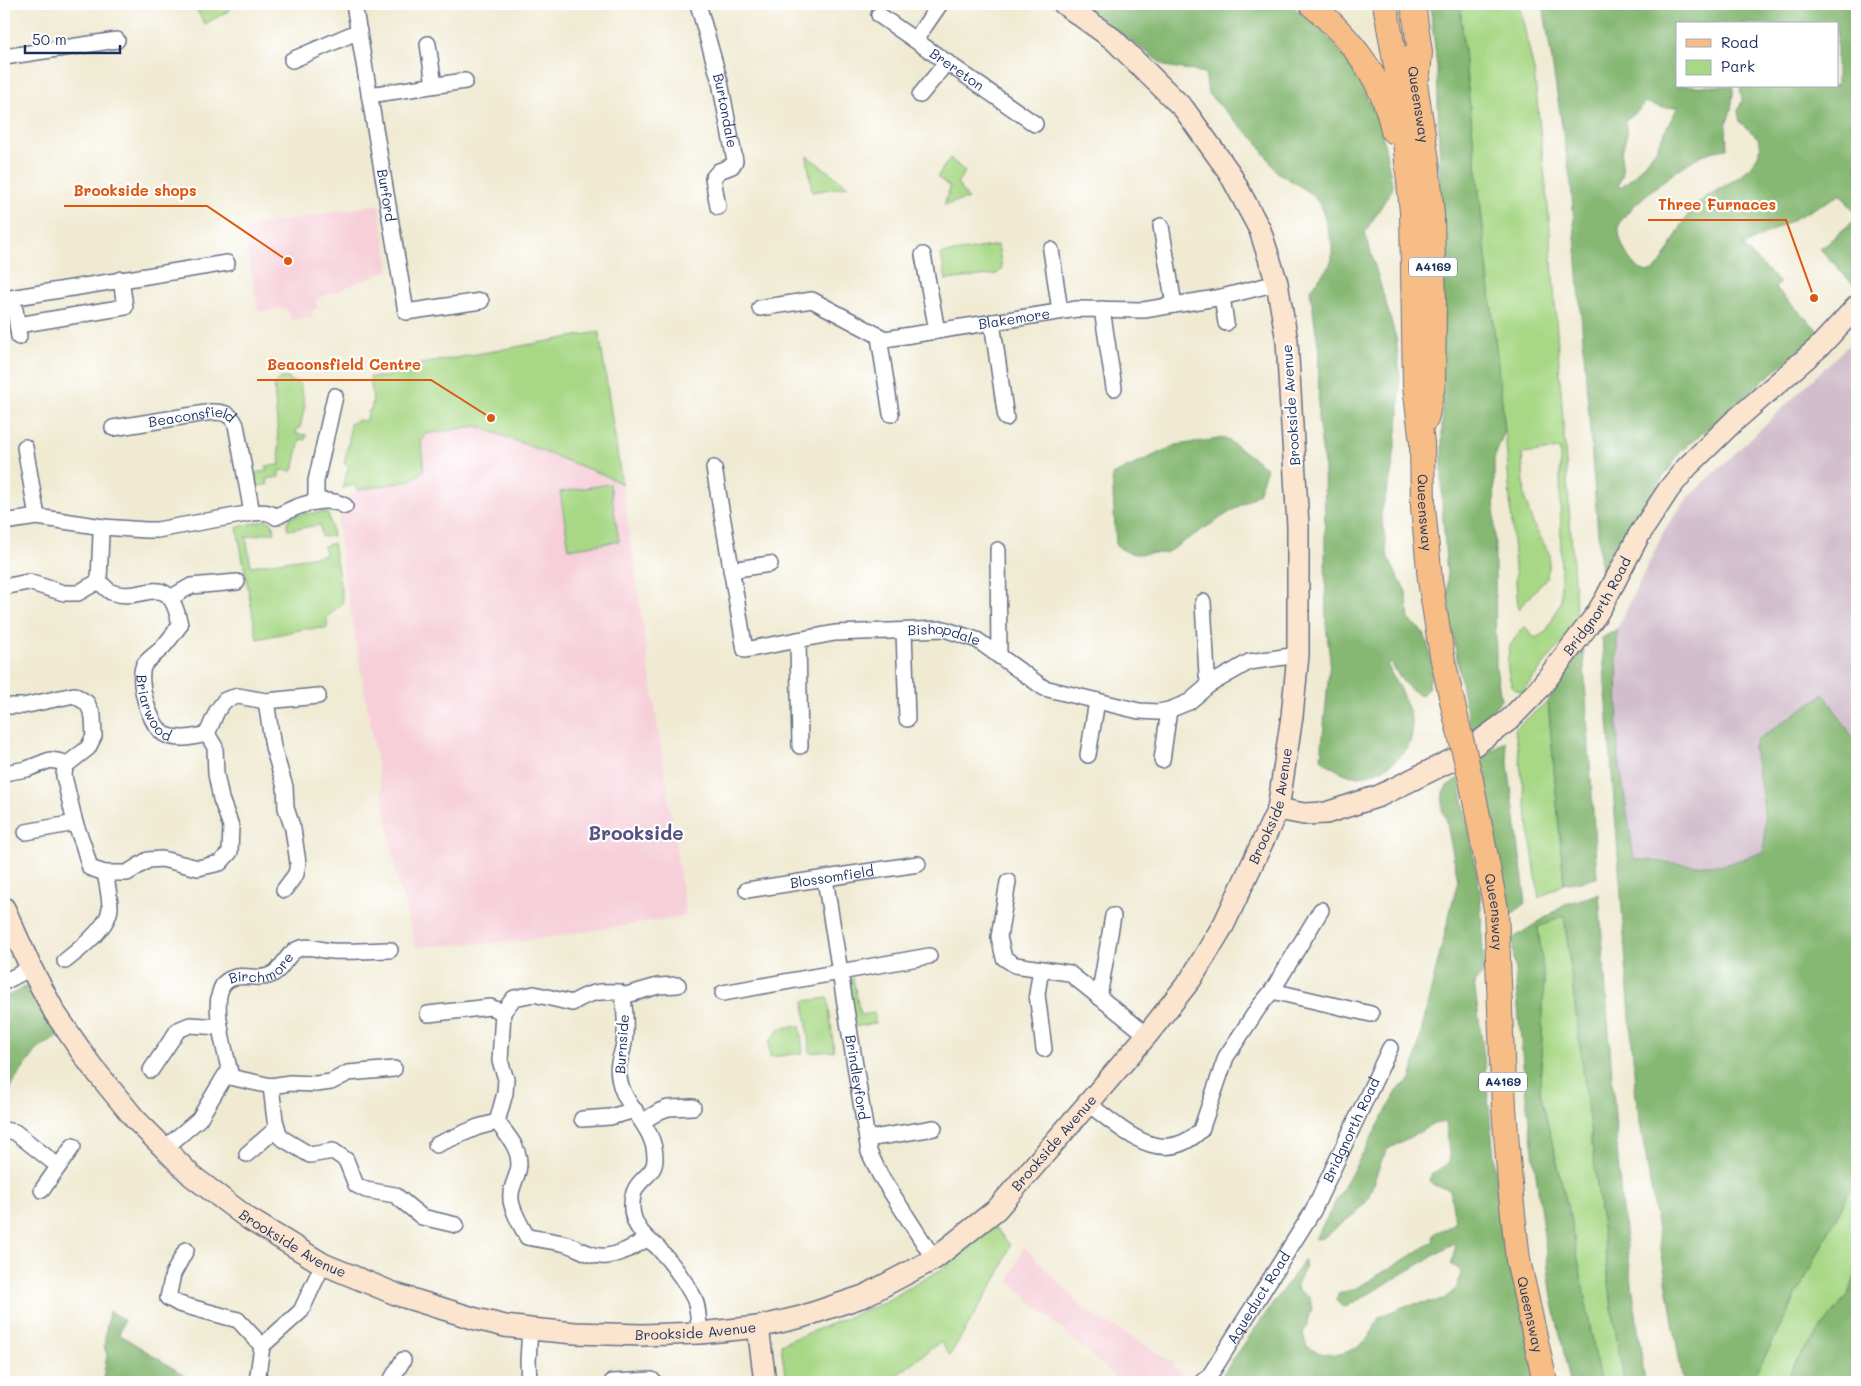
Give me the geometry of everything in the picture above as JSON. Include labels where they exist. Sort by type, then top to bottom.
[{"type":"main road","points":[[1311,4],[1348,39],[1368,66],[1380,89],[1390,116],[1400,167],[1404,206],[1413,243]]},
{"type":"main road","name":"Queensway","points":[[1385,4],[1402,106],[1407,150],[1413,243],[1416,386],[1422,443],[1424,507],[1430,580],[1442,656],[1454,714],[1471,780],[1496,909],[1504,1108],[1511,1196],[1517,1251],[1545,1382]]},
{"type":"main road","name":"Queensway","points":[[1401,4],[1417,91],[1427,160],[1432,215],[1433,385],[1422,443]]},
{"type":"main road","points":[[1413,4],[1420,52],[1417,91]]},
{"type":"street","name":"Burford","points":[[354,4],[406,312],[481,301]]},
{"type":"street","points":[[915,40],[940,4]]},
{"type":"street","name":"Brookside Avenue","points":[[4,908],[31,968],[55,1013],[90,1064],[135,1119],[192,1176],[249,1219],[324,1264],[398,1295],[423,1303],[505,1326],[575,1333],[632,1335],[700,1333],[758,1327],[800,1317],[864,1296],[934,1259],[997,1209],[1087,1103],[1148,1035],[1191,979],[1211,948],[1278,809],[1292,716],[1298,655],[1298,526],[1287,341],[1277,283],[1260,230],[1229,172],[1184,109],[1113,39],[1064,4]]},
{"type":"street","name":"Burtondale","points":[[704,5],[735,161],[732,166],[719,170],[714,174],[718,207]]},
{"type":"street","name":"Brereton","points":[[879,15],[1035,124]]},
{"type":"street","points":[[292,60],[359,30]]},
{"type":"street","points":[[4,57],[117,40]]},
{"type":"street","points":[[428,44],[434,85]]},
{"type":"street","points":[[920,95],[947,62]]},
{"type":"street","points":[[369,95],[465,81]]},
{"type":"street","points":[[1161,226],[1174,305]]},
{"type":"street","points":[[1051,250],[1060,311]]},
{"type":"street","points":[[923,255],[937,331]]},
{"type":"street","points":[[4,299],[227,263]]},
{"type":"street","points":[[15,309],[18,331],[125,307],[121,279]]},
{"type":"street","name":"Blakemore","points":[[879,337],[885,339],[1077,309],[1144,310],[1222,297],[1277,283]]},
{"type":"street","points":[[1222,297],[1226,323]]},
{"type":"street","points":[[760,308],[812,300],[879,337],[891,414]]},
{"type":"street","name":"Bridgnorth Road","points":[[1278,809],[1304,814],[1326,813],[1379,796],[1458,757],[1516,714],[1539,689],[1596,614],[1639,535],[1669,489],[1687,467],[1732,423],[1820,348],[1857,306]]},
{"type":"street","points":[[1102,309],[1114,388]]},
{"type":"street","points":[[992,322],[1006,418]]},
{"type":"street","points":[[316,502],[316,481],[335,396]]},
{"type":"street","name":"Beaconsfield","points":[[113,428],[212,412],[224,412],[229,415],[236,425],[252,513]]},
{"type":"street","points":[[25,447],[37,517]]},
{"type":"street","name":"Bishopdale","points":[[714,468],[744,650],[835,633],[944,629],[977,640],[1044,688],[1139,711],[1158,712],[1189,702],[1209,685],[1249,662],[1298,655]]},
{"type":"street","points":[[4,522],[37,517],[103,527],[157,530],[252,513],[266,512],[276,517],[300,507],[330,500],[346,506]]},
{"type":"street","points":[[103,527],[99,581],[110,592],[130,594],[153,590],[168,594],[170,598],[191,586],[237,582]]},
{"type":"street","points":[[998,550],[999,656]]},
{"type":"street","points":[[731,570],[770,564]]},
{"type":"street","points":[[4,587],[28,582],[64,593],[78,592],[99,581]]},
{"type":"street","name":"Briarwood","points":[[170,598],[176,606],[180,625],[163,648],[145,664],[141,677],[143,693],[153,720],[164,734],[180,739],[208,734]]},
{"type":"street","points":[[1203,602],[1209,685]]},
{"type":"street","points":[[904,631],[908,720]]},
{"type":"street","points":[[798,640],[800,746]]},
{"type":"street","points":[[4,706],[23,706],[74,695],[87,703],[93,716],[94,736],[88,748],[66,766],[64,776],[75,824],[90,868],[105,873],[127,873],[148,860],[162,860],[198,868],[220,863],[230,852],[231,826],[221,799],[216,774],[215,746],[208,734],[216,711],[225,700],[238,696],[266,700],[318,696]]},
{"type":"street","points":[[266,700],[273,747],[285,787],[286,808],[293,829],[298,863],[296,874],[284,890]]},
{"type":"street","points":[[1088,755],[1097,700]]},
{"type":"street","points":[[1162,760],[1169,710]]},
{"type":"street","points":[[4,773],[27,769],[50,760],[62,762],[66,766]]},
{"type":"street","points":[[26,832],[75,824]]},
{"type":"street","name":"Blossomfield","points":[[747,890],[918,864]]},
{"type":"street","points":[[65,961],[83,947],[104,924],[110,910],[105,873]]},
{"type":"street","name":"Brindleyford","points":[[825,879],[862,1118],[869,1152],[880,1175],[934,1259]]},
{"type":"street","points":[[1008,882],[998,937],[1004,958],[1015,965],[1069,973],[1148,1035]]},
{"type":"street","points":[[1087,1103],[1146,1144],[1165,1147],[1189,1141],[1201,1130],[1226,1057],[1259,1007],[1272,992],[1321,910]]},
{"type":"street","points":[[1099,997],[1113,916]]},
{"type":"street","name":"Birchmore","points":[[231,1077],[220,1027],[218,997],[224,982],[231,978],[270,976],[284,964],[290,954],[304,947],[333,952],[390,950]]},
{"type":"street","points":[[723,993],[929,956]]},
{"type":"street","points":[[4,982],[31,968]]},
{"type":"street","points":[[1041,969],[1037,994],[1044,1049]]},
{"type":"street","points":[[623,996],[658,986],[678,985]]},
{"type":"street","name":"Burnside","points":[[503,1012],[514,998],[534,994],[572,1003],[586,995],[599,991],[619,992],[623,996],[625,1011],[624,1047],[618,1061],[619,1078],[625,1096],[639,1116],[653,1142],[655,1159],[653,1170],[638,1182],[633,1192],[632,1209],[635,1223],[647,1239],[660,1249],[694,1298],[700,1333]]},
{"type":"street","points":[[1272,992],[1371,1014]]},
{"type":"street","points":[[428,1014],[490,1007],[503,1012],[500,1061],[506,1079],[506,1086],[497,1122]]},
{"type":"street","points":[[151,1070],[178,1030],[190,1025],[220,1027]]},
{"type":"street","name":"Bridgnorth Road","points":[[1313,1211],[1390,1048]]},
{"type":"street","points":[[164,1148],[199,1118],[225,1076],[271,1086],[290,1083],[326,1083],[348,1073],[394,1070]]},
{"type":"street","points":[[271,1086],[280,1137],[310,1155],[333,1151],[346,1160],[356,1185],[366,1190],[396,1195],[422,1217],[456,1225]]},
{"type":"street","points":[[582,1119],[639,1116],[668,1108],[693,1107]]},
{"type":"street","points":[[436,1145],[497,1122]]},
{"type":"street","points":[[497,1122],[512,1142],[519,1156],[518,1170],[511,1186],[511,1204],[527,1237],[553,1241],[590,1254],[606,1256],[628,1250],[647,1239]]},
{"type":"street","points":[[247,1154],[277,1128]]},
{"type":"street","points":[[867,1139],[934,1128]]},
{"type":"street","points":[[4,1130],[15,1132],[58,1166]]},
{"type":"street","points":[[42,1190],[73,1146]]},
{"type":"street","name":"Aqueduct Road","points":[[1202,1382],[1210,1375],[1313,1211]]},
{"type":"street","points":[[186,1250],[173,1274],[168,1298],[178,1304],[238,1320],[262,1346]]},
{"type":"street","points":[[258,1382],[262,1346],[301,1312],[324,1264]]},
{"type":"street","points":[[758,1327],[765,1382]]},
{"type":"street","points":[[529,1382],[530,1329]]},
{"type":"street","points":[[390,1382],[403,1360]]},
{"type":"street","points":[[612,1382],[652,1380],[654,1382]]},
{"type":"shaded area","points":[[374,205],[379,206],[390,270],[316,299],[318,309],[313,310],[313,317],[291,320],[286,308],[258,312],[244,228]]},
{"type":"shaded area","points":[[1857,337],[1857,739],[1854,739],[1824,694],[1753,748],[1766,840],[1763,852],[1725,865],[1692,865],[1634,859],[1618,753],[1617,629],[1666,527],[1686,500]]},
{"type":"shaded area","points":[[477,426],[604,475],[622,484],[686,916],[524,941],[416,947],[397,879],[341,555],[338,523],[349,497],[358,490],[410,481],[425,434]]},
{"type":"shaded area","points":[[1024,1246],[1086,1311],[1175,1364],[1173,1366],[1182,1373],[1176,1382],[1130,1382],[1125,1376],[1120,1381],[1068,1335],[1009,1281]]},
{"type":"green space","points":[[193,4],[226,4],[230,10],[205,24]]},
{"type":"green space","points":[[1081,4],[1288,4],[1322,30],[1351,66],[1380,123],[1393,188],[1365,232],[1396,338],[1400,375],[1399,416],[1392,470],[1381,514],[1388,558],[1406,592],[1409,620],[1424,633],[1430,652],[1432,671],[1428,689],[1422,695],[1407,686],[1390,662],[1387,664],[1404,697],[1412,724],[1412,733],[1410,742],[1399,757],[1383,769],[1373,773],[1355,776],[1346,774],[1336,770],[1321,758],[1330,660],[1326,624],[1324,465],[1318,418],[1319,350],[1310,290],[1332,260],[1332,244],[1321,206],[1312,194],[1277,172],[1257,142],[1208,94],[1205,73],[1165,66]]},
{"type":"green space","points":[[1430,4],[1460,4],[1505,430],[1494,459],[1496,667],[1501,700],[1472,733],[1463,694],[1450,617],[1442,504],[1442,252],[1437,67]]},
{"type":"green space","points":[[1460,4],[1519,4],[1534,71],[1549,217],[1577,623],[1522,692],[1514,689],[1510,679],[1508,663],[1510,646],[1524,626],[1535,638],[1546,632],[1561,602],[1560,449],[1522,454],[1525,499],[1533,524],[1550,555],[1547,577],[1518,609],[1505,430]]},
{"type":"green space","points":[[1543,4],[1857,4],[1857,216],[1841,194],[1743,246],[1780,283],[1775,288],[1820,332],[1681,451],[1658,485],[1602,586],[1571,184]],"holes":[[[1676,22],[1838,22],[1838,88],[1740,88],[1742,100],[1738,111],[1740,122],[1758,138],[1761,147],[1756,158],[1741,175],[1695,206],[1655,270],[1648,272],[1641,270],[1628,257],[1623,248],[1620,239],[1620,223],[1645,196],[1685,165],[1708,153],[1727,149],[1726,125],[1731,110],[1734,88],[1676,88]],[[1644,102],[1665,108],[1678,106],[1655,151],[1633,177],[1621,187],[1618,186],[1623,173],[1621,155],[1627,134],[1625,121],[1638,111]]]},
{"type":"green space","points":[[807,156],[848,186],[812,192]]},
{"type":"green space","points":[[950,158],[965,172],[957,183],[968,199],[944,205],[950,187],[937,177]]},
{"type":"green space","points":[[1857,218],[1857,279],[1853,284],[1820,249]]},
{"type":"green space","points":[[998,245],[1002,269],[997,274],[946,280],[941,254]]},
{"type":"green space","points":[[599,332],[622,484],[604,475],[477,426],[425,434],[421,442],[424,470],[410,481],[358,490],[354,485],[342,488],[349,466],[344,464],[349,441],[350,424],[358,420],[366,421],[369,410],[371,410],[373,400],[370,377],[388,377],[388,370]]},
{"type":"green space","points":[[280,378],[289,378],[289,380],[300,384],[305,405],[300,428],[297,428],[296,434],[307,435],[305,440],[300,439],[293,471],[279,470],[279,477],[267,479],[268,485],[257,486],[255,473],[267,471],[266,466],[280,465],[274,384]]},
{"type":"green space","points":[[1225,438],[1267,468],[1258,494],[1166,553],[1136,554],[1129,553],[1116,546],[1112,475],[1176,445]]},
{"type":"green space","points":[[610,484],[619,541],[569,549],[560,492]]},
{"type":"green space","points":[[328,513],[333,536],[322,537],[320,525],[288,530],[287,523],[289,518],[297,515]]},
{"type":"green space","points":[[265,519],[272,523],[275,532],[246,537],[251,566],[325,555],[324,546],[333,543],[343,602],[327,617],[327,628],[304,629],[257,639],[237,527],[264,521]]},
{"type":"green space","points":[[1617,629],[1618,753],[1634,859],[1692,865],[1725,865],[1763,852],[1765,842],[1764,815],[1753,748],[1757,740],[1824,694],[1854,739],[1857,739],[1857,1177],[1752,1382],[1683,1382],[1636,1098],[1602,638]]},
{"type":"green space","points":[[1583,648],[1597,878],[1564,884],[1548,701]]},
{"type":"green space","points":[[1548,701],[1564,884],[1539,898],[1515,729]]},
{"type":"green space","points":[[1505,741],[1526,903],[1508,917],[1496,842],[1479,758]]},
{"type":"green space","points":[[1459,778],[1480,891],[1484,972],[1474,983],[1484,1056],[1500,1219],[1538,1382],[1217,1382],[1304,1260],[1306,1266],[1297,1284],[1297,1289],[1310,1298],[1312,1309],[1303,1335],[1307,1347],[1323,1354],[1339,1354],[1353,1349],[1370,1336],[1379,1317],[1407,1305],[1443,1300],[1457,1288],[1461,1272],[1451,1265],[1455,1249],[1454,1244],[1346,1307],[1341,1306],[1337,1300],[1338,1294],[1357,1288],[1433,1242],[1434,1234],[1455,1222],[1450,1190],[1431,1184],[1429,1179],[1432,1174],[1450,1162],[1446,1122],[1434,1124],[1388,1149],[1382,1159],[1367,1201],[1357,1212],[1323,1238],[1315,1239],[1399,1088],[1411,1080],[1458,880],[1446,819],[1442,809],[1443,792],[1447,786]]},
{"type":"green space","points":[[1599,894],[1621,1201],[1645,1382],[1624,1382],[1612,1308],[1564,915],[1538,927],[1544,978],[1540,1091],[1572,1226],[1600,1382],[1570,1382],[1552,1298],[1526,1097],[1512,939],[1568,903]]},
{"type":"green space","points":[[1564,915],[1612,1308],[1624,1382],[1600,1382],[1572,1226],[1540,1091],[1544,978],[1538,927]]},
{"type":"green space","points":[[853,978],[860,1015],[874,1013],[876,1023],[849,1028],[842,985]]},
{"type":"green space","points":[[29,985],[59,1036],[37,1050],[8,1090],[4,1088],[4,998]]},
{"type":"green space","points":[[828,998],[834,1051],[810,1053],[804,1001]]},
{"type":"green space","points":[[800,1026],[803,1053],[770,1057],[769,1042],[780,1028]]},
{"type":"green space","points":[[1857,1177],[1857,1272],[1848,1295],[1797,1360],[1785,1382],[1752,1382]]},
{"type":"green space","points":[[994,1226],[1010,1245],[1000,1272],[950,1355],[940,1342],[888,1382],[786,1382],[781,1344],[881,1304],[947,1266]]},
{"type":"green space","points":[[1857,1272],[1857,1382],[1785,1382],[1797,1360],[1848,1295]]},
{"type":"green space","points":[[109,1311],[124,1320],[119,1334],[195,1382],[105,1382],[103,1379],[107,1355],[104,1346]]},
{"type":"place","name":"Brookside shops","points":[[288,261]]},
{"type":"place","name":"Three Furnaces","points":[[1814,298]]},
{"type":"place","name":"Beaconsfield Centre","points":[[491,418]]},
{"type":"district","name":"Brookside","points":[[636,833]]}]
